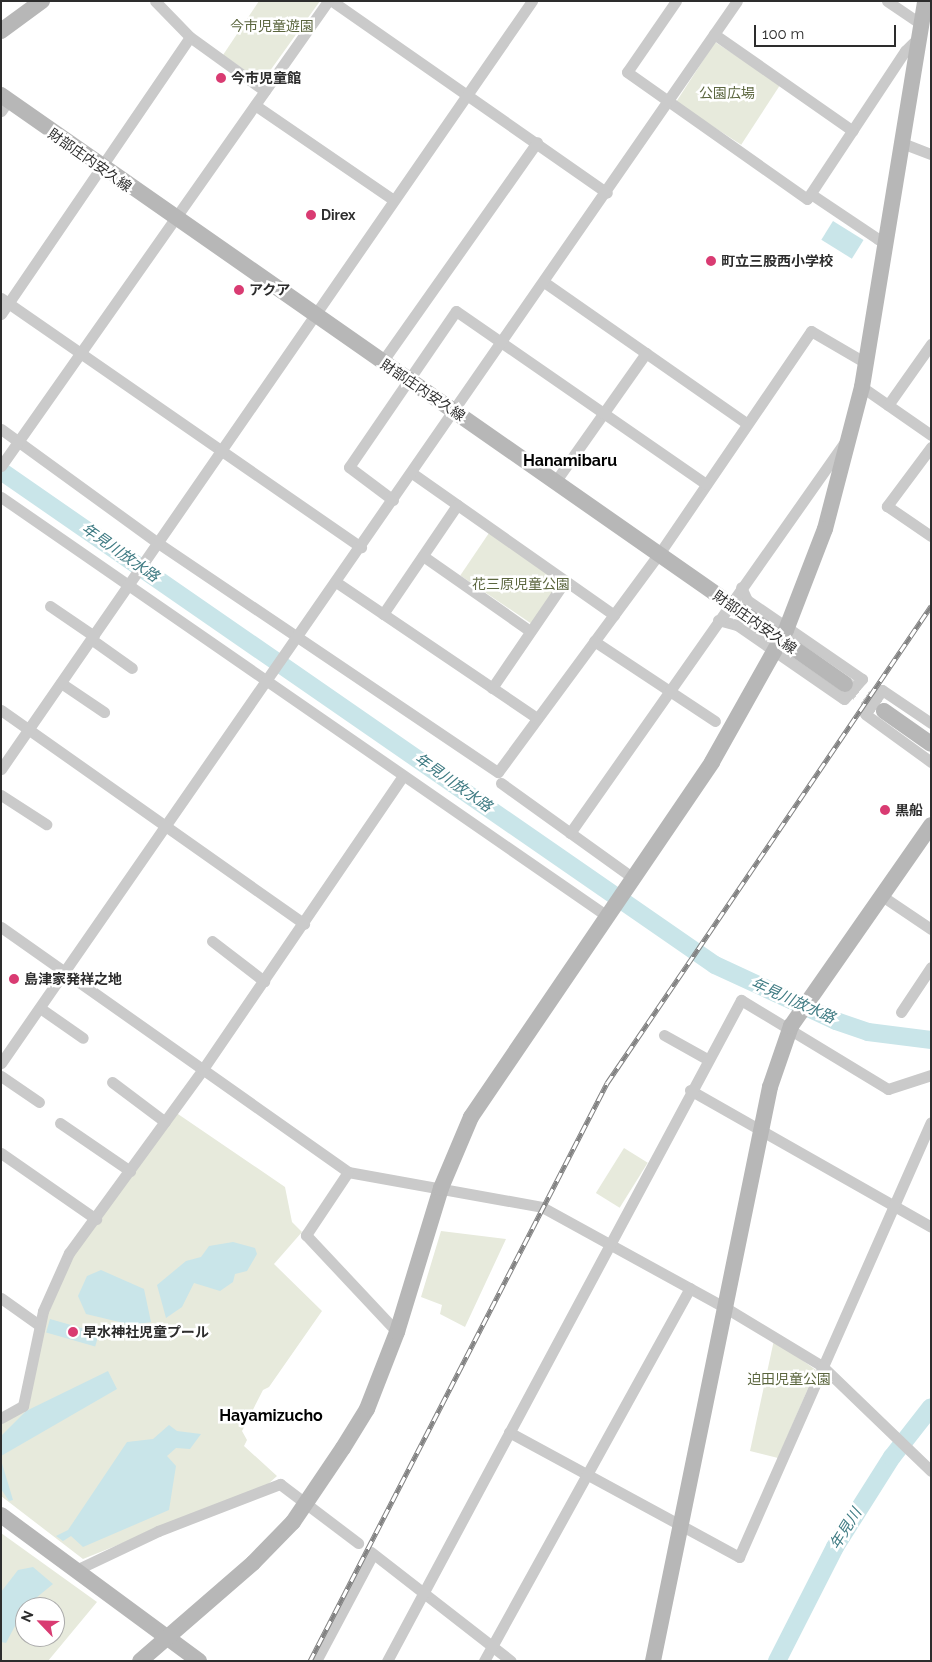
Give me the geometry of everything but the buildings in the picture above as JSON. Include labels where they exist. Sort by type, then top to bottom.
[{"type":"street","points":[[1,31],[42,1]]},
{"type":"street","points":[[155,1],[190,37],[265,91]]},
{"type":"street","points":[[1,466],[330,1],[468,93],[606,193]]},
{"type":"street","points":[[1,769],[532,1]]},
{"type":"street","points":[[676,1],[628,72],[668,102],[808,198],[905,51],[921,30]]},
{"type":"street","points":[[1,1063],[299,637],[737,1]]},
{"type":"street","points":[[887,1],[921,30]]},
{"type":"street","points":[[140,1661],[253,1563],[307,1502],[367,1409],[397,1332],[441,1188],[489,1085],[712,762],[786,630],[825,529],[847,437],[862,387],[926,1]]},
{"type":"street","points":[[714,34],[853,131]]},
{"type":"street","points":[[1,314],[5,301],[190,37]]},
{"type":"street","name":"財部庄内安久線","points":[[3,102],[176,218],[313,316],[454,411],[729,605],[846,684]]},
{"type":"street","points":[[255,105],[394,200]]},
{"type":"street","points":[[382,362],[537,142]]},
{"type":"street","points":[[902,143],[931,154]]},
{"type":"street","points":[[811,194],[878,239],[886,238]]},
{"type":"street","points":[[544,282],[746,424]]},
{"type":"street","points":[[5,301],[360,547]]},
{"type":"street","points":[[393,500],[348,468],[456,311],[706,484]]},
{"type":"street","points":[[1,429],[16,446],[155,548],[299,637],[498,772],[659,554],[746,424],[811,332],[866,363]]},
{"type":"street","points":[[888,405],[931,344]]},
{"type":"street","points":[[555,482],[646,353]]},
{"type":"street","points":[[862,387],[931,435]]},
{"type":"street","points":[[570,833],[847,437]]},
{"type":"street","points":[[931,446],[887,506],[931,536]]},
{"type":"street","points":[[412,472],[614,615]]},
{"type":"street","points":[[1,497],[402,777],[607,916]]},
{"type":"street","points":[[383,614],[457,505]]},
{"type":"street","points":[[422,556],[530,631]]},
{"type":"street","points":[[492,688],[565,581]]},
{"type":"street","points":[[336,582],[538,718]]},
{"type":"street","points":[[718,620],[736,626],[844,699],[862,679],[748,600],[741,587]]},
{"type":"street","points":[[50,606],[132,668]]},
{"type":"street","points":[[594,641],[715,721]]},
{"type":"street","points":[[61,683],[104,712]]},
{"type":"street","points":[[931,723],[882,690],[865,714],[931,762]]},
{"type":"street","points":[[1,710],[304,924]]},
{"type":"street","points":[[884,711],[931,744]]},
{"type":"street","points":[[1,1418],[23,1406],[39,1326],[58,1271],[304,924],[402,777]]},
{"type":"street","points":[[501,783],[570,833],[630,880]]},
{"type":"street","points":[[1,795],[46,824]]},
{"type":"street","points":[[652,1661],[726,1308],[758,1129],[790,1029],[931,825]]},
{"type":"street","points":[[882,896],[931,929]]},
{"type":"street","points":[[1,927],[348,1172],[542,1207],[726,1308],[822,1366],[892,1431],[931,1471]]},
{"type":"street","points":[[212,941],[264,981]]},
{"type":"street","points":[[900,1012],[931,967]]},
{"type":"street","points":[[387,1661],[690,1090],[741,1000],[888,1088],[931,1074]]},
{"type":"street","points":[[40,1008],[83,1038]]},
{"type":"street","points":[[664,1035],[708,1059]]},
{"type":"street","points":[[1,1076],[40,1102]]},
{"type":"street","points":[[112,1082],[164,1122]]},
{"type":"street","points":[[690,1090],[931,1227]]},
{"type":"street","points":[[509,1432],[738,1557],[931,1122]]},
{"type":"street","points":[[60,1123],[130,1172]]},
{"type":"street","points":[[1,1153],[96,1219]]},
{"type":"street","points":[[348,1172],[306,1235],[397,1332]]},
{"type":"street","points":[[484,1661],[690,1288]]},
{"type":"street","points":[[1,1298],[39,1326]]},
{"type":"street","points":[[76,1570],[273,1486],[285,1486],[358,1543]]},
{"type":"street","points":[[1,1515],[199,1661]]},
{"type":"street","points":[[316,1661],[372,1553],[511,1661]]},
{"type":"green space","name":"今市児童遊園","points":[[259,1],[320,1],[262,82],[223,55]]},
{"type":"green space","name":"公園広場","points":[[715,42],[780,84],[741,145],[676,102]]},
{"type":"green space","name":"花三原児童公園","points":[[491,530],[562,578],[532,624],[460,576]]},
{"type":"green space","points":[[175,1112],[285,1187],[292,1222],[302,1232],[274,1264],[322,1311],[269,1387],[263,1390],[242,1431],[247,1440],[244,1446],[277,1476],[267,1485],[83,1559],[1,1496],[1,1421],[20,1411],[46,1310],[78,1246]]},
{"type":"green space","points":[[624,1148],[648,1163],[620,1208],[596,1193]]},
{"type":"green space","points":[[441,1231],[506,1239],[465,1327],[440,1314],[442,1305],[421,1297]]},
{"type":"green space","name":"迫田児童公園","points":[[774,1340],[816,1370],[778,1458],[750,1451]]},
{"type":"green space","points":[[1,1533],[97,1602],[65,1641],[65,1597],[15,1597],[15,1647],[60,1647],[48,1661],[1,1661]]},
{"type":"water","points":[[833,221],[864,240],[852,259],[821,240]]},
{"type":"water","points":[[233,1242],[255,1248],[257,1254],[247,1271],[235,1274],[233,1282],[220,1291],[194,1283],[182,1307],[166,1318],[157,1285],[186,1261],[201,1257],[209,1246]]},
{"type":"water","points":[[101,1270],[144,1289],[151,1322],[132,1325],[86,1314],[78,1296],[87,1276]]},
{"type":"water","name":"早水神社児童プール","points":[[50,1319],[99,1333],[95,1347],[46,1332]]},
{"type":"water","points":[[108,1371],[117,1389],[1,1456],[1,1436],[26,1411]]},
{"type":"water","points":[[169,1425],[177,1431],[201,1434],[190,1449],[176,1448],[167,1456],[176,1466],[169,1510],[83,1547],[71,1536],[63,1541],[56,1536],[68,1530],[127,1442],[153,1439]]},
{"type":"water","points":[[1,1460],[13,1500],[9,1501],[1,1489]]},
{"type":"water","points":[[33,1567],[53,1584],[37,1597],[15,1597],[15,1626],[6,1643],[1,1642],[1,1592],[18,1570]]},
{"type":"waterway","name":"年見川放水路","points":[[1,471],[715,965],[836,1021],[868,1032],[931,1040]]},
{"type":"waterway","name":"年見川","points":[[777,1661],[835,1547],[892,1457],[931,1407]]},
{"type":"tunnel","points":[[845,684],[884,711]]},
{"type":"railway","points":[[310,1661],[607,1083],[931,606]]},
{"type":"place","name":"今市児童館","points":[[221,78]]},
{"type":"place","name":"Direx","points":[[311,215]]},
{"type":"place","name":"町立三股西小学校","points":[[711,261]]},
{"type":"place","name":"アクア","points":[[239,290]]},
{"type":"place","name":"黒船","points":[[885,810]]},
{"type":"place","name":"島津家発祥之地","points":[[14,979]]},
{"type":"place","name":"早水神社児童プール","points":[[73,1332]]},
{"type":"district","name":"Hanamibaru","points":[[570,461]]},
{"type":"district","name":"Hayamizucho","points":[[271,1416]]}]
